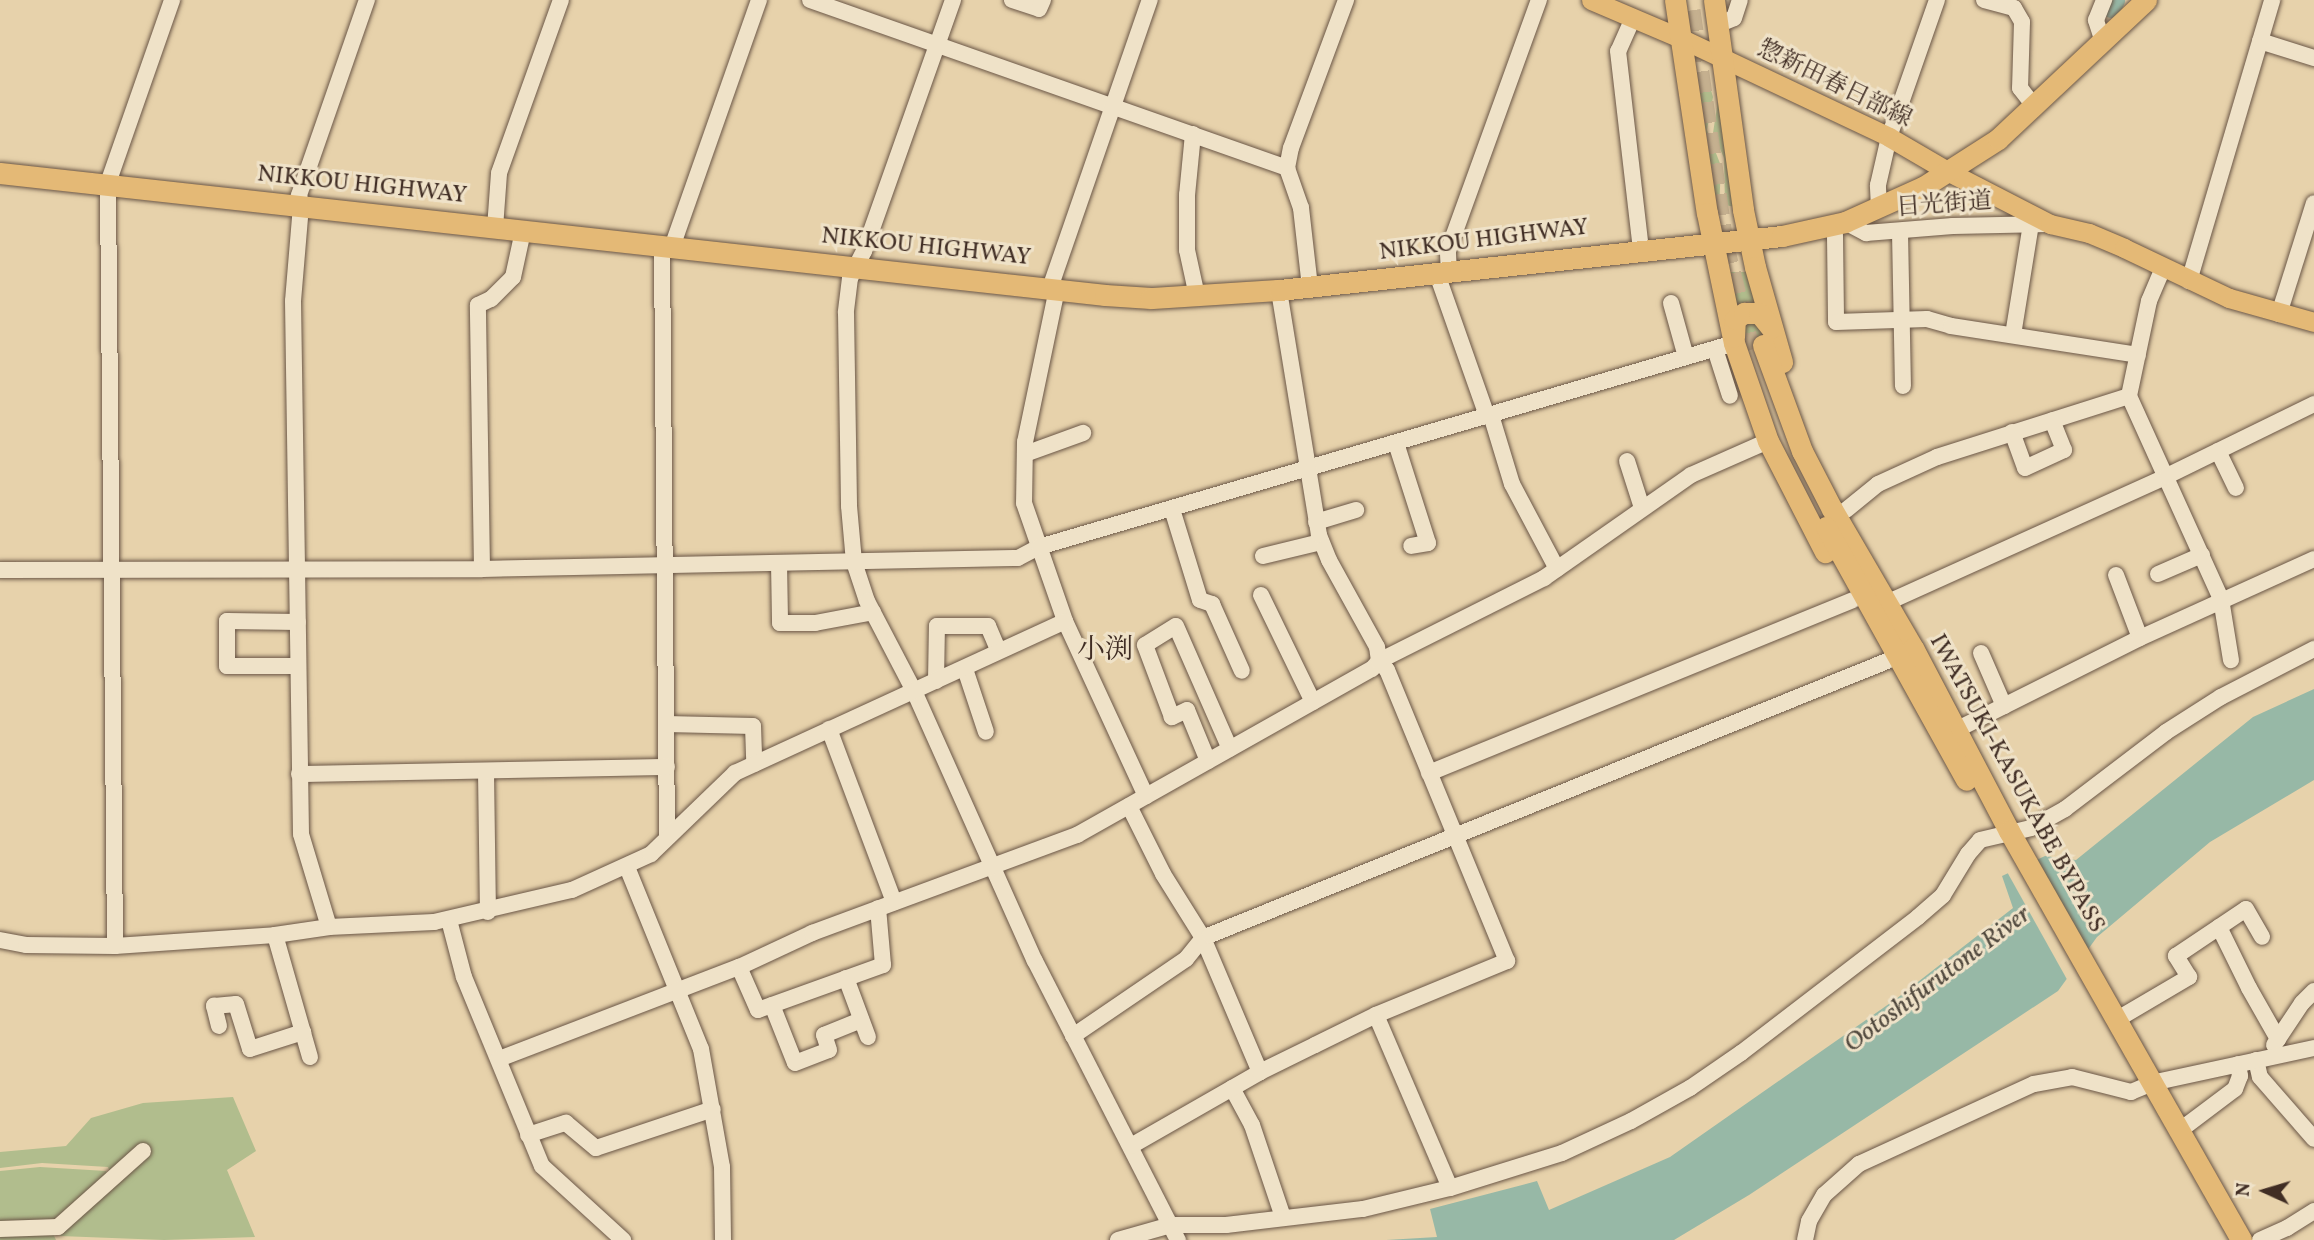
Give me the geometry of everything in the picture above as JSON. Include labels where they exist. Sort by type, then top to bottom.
[{"type":"highway","name":"NIKKOU HIGHWAY","points":[[0,173],[1151,298],[1279,290],[1641,249],[1782,236],[1839,223],[1879,207],[1949,172],[1998,139],[2146,0]]},
{"type":"highway","points":[[1699,6],[1680,38],[1712,242],[1747,343],[1768,441],[1811,527],[1887,660],[1949,733]]},
{"type":"highway","points":[[1699,6],[1720,57],[1749,239],[1747,343],[1795,402],[1846,510],[1895,599],[1913,648]]},
{"type":"highway","name":"IWATSUKI-KASUKABE BYPASS","points":[[1747,343],[1832,509],[1913,648],[1949,733]]},
{"type":"highway","name":"IWATSUKI-KASUKABE BYPASS","points":[[1747,343],[1795,466],[1949,733],[2145,1086],[2224,1240]]},
{"type":"highway","name":"IWATSUKI-KASUKABE BYPASS","points":[[2084,976],[2116,1020],[2145,1086],[2179,1131],[2241,1240]]},
{"type":"main road","name":"惣新田春日部線","points":[[1591,0],[1680,38],[1889,137],[2040,224],[2089,233],[2229,298],[2314,322]]},
{"type":"street","points":[[115,946],[108,183],[172,0]]},
{"type":"street","points":[[330,927],[301,834],[293,301],[301,205],[299,195],[368,0]]},
{"type":"street","points":[[495,228],[499,173],[561,0]]},
{"type":"street","points":[[667,837],[667,247],[759,0]]},
{"type":"street","points":[[810,0],[1287,167]]},
{"type":"street","points":[[953,0],[864,251],[850,278],[846,313],[849,506],[854,562],[873,612],[914,691],[1073,1036],[1176,1235]]},
{"type":"street","points":[[1012,0],[1039,9],[1043,0]]},
{"type":"street","points":[[1146,796],[1065,621],[1024,503],[1025,454],[1053,289],[1112,106],[1150,0]]},
{"type":"street","points":[[1310,287],[1301,208],[1287,167],[1291,148],[1346,0]]},
{"type":"street","points":[[1539,0],[1448,251],[1443,273],[1512,484],[1557,569]]},
{"type":"street","points":[[1699,6],[1734,18],[1740,0]]},
{"type":"street","points":[[1879,207],[1878,185],[1889,137],[1937,0]]},
{"type":"street","points":[[1984,0],[2014,8],[2022,22],[2020,88],[2035,107]]},
{"type":"street","points":[[2103,42],[2096,20],[2104,0]]},
{"type":"street","points":[[2189,281],[2272,0]]},
{"type":"street","points":[[1633,18],[1618,51],[1641,249]]},
{"type":"street","points":[[2260,41],[2314,58]]},
{"type":"street","points":[[1193,134],[1186,195],[1187,250],[1197,296]]},
{"type":"street","points":[[2279,314],[2314,203]]},
{"type":"street","points":[[1839,223],[1835,236],[1836,322],[1927,318],[1951,326],[2138,355]]},
{"type":"street","name":"日光街道","points":[[1839,223],[1866,233],[1953,226],[2040,224]]},
{"type":"street","points":[[2013,335],[2040,224]]},
{"type":"street","points":[[482,569],[478,305],[491,299],[513,277],[523,231]]},
{"type":"street","points":[[1900,232],[1904,319],[1903,386]]},
{"type":"street","points":[[2163,268],[2149,301],[2129,396],[2221,599],[2231,660]]},
{"type":"street","points":[[1131,1146],[1260,1072],[1376,1015],[1507,961],[1387,670],[1379,661],[1377,647],[1321,542],[1279,290]]},
{"type":"street","points":[[1671,303],[1686,357]]},
{"type":"street","points":[[0,570],[298,572],[1017,558],[1039,547],[1686,357],[1747,343]]},
{"type":"street","points":[[1730,396],[1747,343]]},
{"type":"street","points":[[1846,510],[1878,484],[1937,457],[2129,396]]},
{"type":"street","points":[[1895,599],[2167,476],[2314,404]]},
{"type":"street","points":[[2012,432],[2025,468],[2064,450],[2052,420]]},
{"type":"street","points":[[1025,454],[1083,433]]},
{"type":"street","points":[[499,1059],[739,967],[813,933],[1077,835],[1313,702],[1379,661],[1406,650],[1557,569],[1691,475],[1768,441]]},
{"type":"street","points":[[1396,443],[1428,543],[1411,547]]},
{"type":"street","points":[[2218,451],[2236,488]]},
{"type":"street","points":[[1627,461],[1642,508]]},
{"type":"street","points":[[1172,509],[1200,600],[1212,604],[1242,671]]},
{"type":"street","points":[[1317,522],[1356,510]]},
{"type":"street","points":[[1263,555],[1321,542]]},
{"type":"street","points":[[2158,574],[2202,555]]},
{"type":"street","points":[[1949,733],[2221,599],[2314,559]]},
{"type":"street","points":[[779,563],[780,623],[815,623],[873,612]]},
{"type":"street","points":[[2116,575],[2140,638]]},
{"type":"street","points":[[1262,595],[1313,702]]},
{"type":"street","points":[[1429,773],[1852,600]]},
{"type":"street","points":[[298,622],[226,621],[227,666],[298,666]]},
{"type":"street","points":[[0,940],[26,945],[115,946],[275,935],[330,927],[449,920],[572,890],[651,855],[735,773],[1065,621]]},
{"type":"street","points":[[936,681],[937,626],[988,626],[998,650]]},
{"type":"street","points":[[1208,761],[1187,710],[1172,717],[1145,645],[1175,626],[1230,749]]},
{"type":"street","points":[[1118,1240],[1176,1235],[1283,1217],[1363,1209],[1450,1188],[1562,1153],[1631,1121],[1690,1088],[1918,917],[1944,895],[1968,854],[1980,840],[2031,828],[2065,809],[2199,711],[2314,649]]},
{"type":"street","points":[[1981,653],[2004,706]]},
{"type":"street","points":[[1073,1036],[1186,959],[1203,938],[1887,660]]},
{"type":"street","points":[[965,669],[986,732]]},
{"type":"street","points":[[666,724],[753,726],[754,764]]},
{"type":"street","points":[[829,729],[894,902]]},
{"type":"street","points":[[299,774],[667,767]]},
{"type":"street","points":[[486,772],[488,912]]},
{"type":"street","points":[[1129,806],[1163,874],[1203,938],[1260,1072]]},
{"type":"street","points":[[627,867],[679,989],[701,1049],[722,1167],[723,1240]]},
{"type":"street","points":[[739,967],[758,1010],[883,965],[878,908]]},
{"type":"street","points":[[2116,1020],[2189,977],[2176,956],[2246,909],[2262,937]]},
{"type":"street","points":[[449,920],[464,977],[542,1166],[623,1240]]},
{"type":"street","points":[[2220,927],[2249,988],[2278,1039]]},
{"type":"street","points":[[275,935],[310,1057]]},
{"type":"street","points":[[846,978],[868,1037]]},
{"type":"street","points":[[2314,991],[2302,1003],[2262,1059],[2260,1077],[2314,1139]]},
{"type":"street","points":[[219,1026],[214,1006],[236,1004],[250,1049],[303,1032]]},
{"type":"street","points":[[772,1005],[795,1063],[829,1050],[824,1035],[861,1020]]},
{"type":"street","points":[[1376,1015],[1450,1188]]},
{"type":"street","points":[[1805,1240],[1809,1221],[1824,1195],[1859,1164],[2034,1084],[2059,1077],[2085,1079],[2123,1092],[2314,1048]]},
{"type":"street","points":[[2179,1131],[2235,1089],[2240,1076],[2238,1064]]},
{"type":"street","points":[[1232,1088],[1252,1125],[1283,1217]]},
{"type":"street","points":[[528,1135],[566,1123],[596,1148],[713,1108]]},
{"type":"street","points":[[0,1229],[58,1227],[143,1151]]},
{"type":"street","points":[[2260,1240],[2314,1211]]},
{"type":"shaded area","points":[[1695,76],[1710,87],[1713,97],[1707,130],[1721,166],[1719,209],[1712,210]]},
{"type":"shaded area","points":[[1718,101],[1735,207],[1725,205],[1724,158],[1713,133]]},
{"type":"shaded area","points":[[1726,272],[1750,272],[1758,304],[1745,302],[1737,306]]},
{"type":"shaded area","points":[[1752,315],[1769,341],[1743,348],[1738,329]]},
{"type":"shaded area","points":[[233,1097],[256,1151],[227,1170],[255,1237],[164,1240],[60,1236],[57,1230],[115,1186],[108,1167],[42,1163],[0,1168],[0,1152],[66,1146],[91,1118],[143,1103]]},
{"type":"shaded area","points":[[40,1167],[106,1171],[111,1182],[51,1229],[56,1240],[0,1240],[0,1171]]},
{"type":"water","name":"Ootoshifurutone River","points":[[2314,689],[2314,780],[2210,842],[2097,937],[2058,991],[1749,1195],[1674,1240],[1386,1240],[1437,1237],[1430,1209],[1537,1181],[1549,1210],[1670,1157],[1896,999],[2013,908],[2002,876],[2045,856],[2076,860],[2253,717]]},
{"type":"pier","points":[[2035,857],[2089,954],[2069,983],[2006,870]]},
{"type":"waterway","points":[[2111,8],[2115,0]]},
{"type":"tunnel","points":[[1690,10],[1723,243],[1750,350]]},
{"type":"district","name":"小渕","points":[[1105,651]]}]
